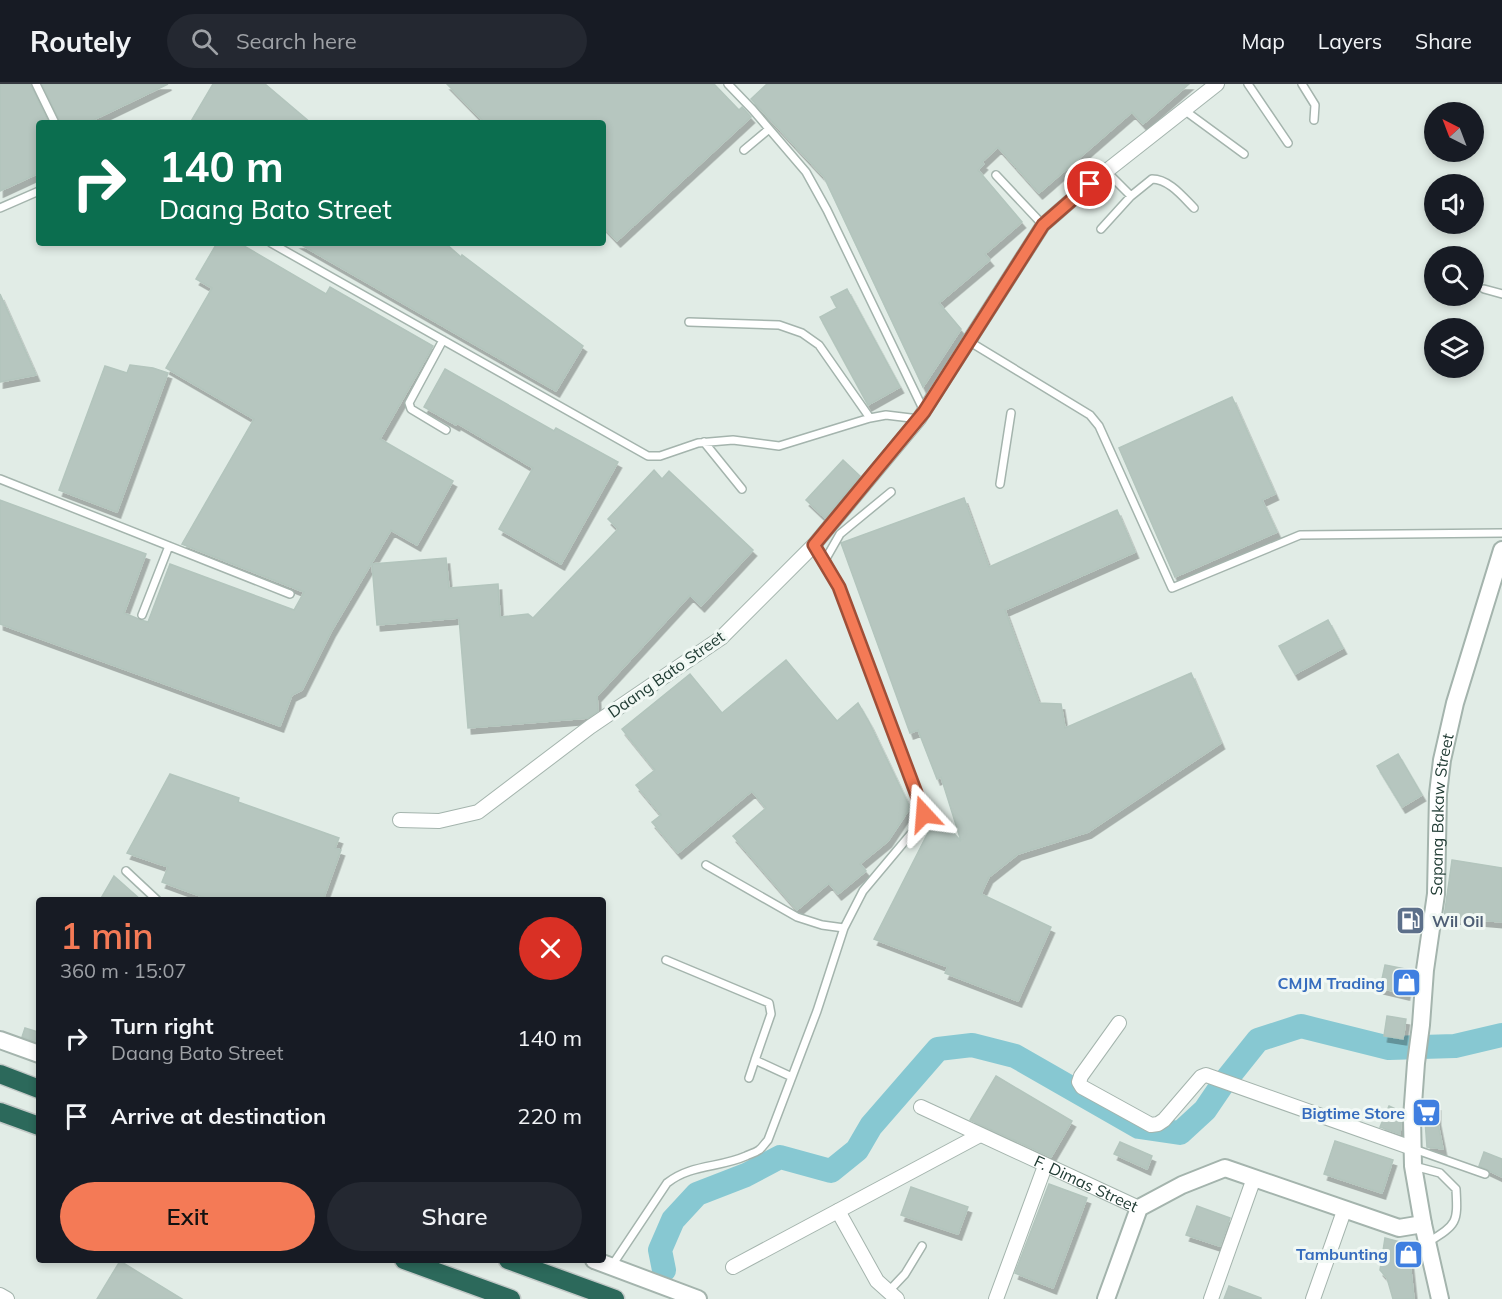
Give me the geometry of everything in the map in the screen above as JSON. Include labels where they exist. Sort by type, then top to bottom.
[{"type":"highway","points":[[0,1074],[36,1088]]},
{"type":"highway","points":[[0,1112],[36,1125]]},
{"type":"highway","points":[[412,1263],[511,1299]]},
{"type":"highway","points":[[516,1263],[615,1299]]},
{"type":"street","name":"Daang Bato Street","points":[[400,820],[439,821],[478,812],[590,727],[721,638],[814,545],[922,415],[1043,225],[1106,171],[1217,84]]},
{"type":"street","name":"Sapang Bakaw Street","points":[[1440,1299],[1423,1224],[1412,1148],[1416,1063],[1425,970],[1436,894],[1438,794],[1442,760],[1455,703],[1502,550]]},
{"type":"street","points":[[1119,1023],[1079,1082],[1082,1087],[1151,1125],[1164,1120],[1201,1077],[1206,1075],[1412,1148]]},
{"type":"street","points":[[0,1040],[36,1053]]},
{"type":"street","name":"F. Dimas Street","points":[[921,1107],[1139,1208],[1182,1185],[1225,1168],[1344,1211],[1399,1228],[1423,1224]]},
{"type":"street","points":[[733,1267],[980,1135]]},
{"type":"street","points":[[996,1299],[1046,1166]]},
{"type":"street","points":[[1211,1299],[1254,1178]]},
{"type":"street","points":[[1106,1299],[1139,1208]]},
{"type":"street","points":[[838,1211],[877,1281],[892,1295]]},
{"type":"street","points":[[1313,1299],[1344,1211]]},
{"type":"street","points":[[601,1263],[698,1299]]},
{"type":"street","points":[[0,1295],[7,1299]]},
{"type":"lane","points":[[36,84],[54,120]]},
{"type":"lane","points":[[276,246],[648,456],[660,456],[704,442],[733,440],[779,446],[870,417],[922,415],[827,210],[806,172],[728,84]]},
{"type":"lane","points":[[1248,84],[1288,143]]},
{"type":"lane","points":[[1302,84],[1315,105],[1314,120]]},
{"type":"lane","points":[[1184,110],[1244,154]]},
{"type":"lane","points":[[744,150],[769,129]]},
{"type":"lane","points":[[1106,171],[1131,196]]},
{"type":"lane","points":[[996,175],[1043,225]]},
{"type":"lane","points":[[1101,230],[1131,196],[1152,179],[1159,179],[1167,183],[1194,208]]},
{"type":"lane","points":[[0,208],[36,192]]},
{"type":"lane","points":[[1484,289],[1502,294]]},
{"type":"lane","points":[[689,322],[779,325],[802,333],[819,345],[870,417]]},
{"type":"lane","points":[[443,340],[409,403],[411,409],[446,430]]},
{"type":"lane","points":[[970,342],[1090,415],[1099,426],[1172,588],[1300,535],[1502,533]]},
{"type":"lane","points":[[1000,484],[1011,413]]},
{"type":"lane","points":[[704,442],[742,489]]},
{"type":"lane","points":[[0,479],[290,594]]},
{"type":"lane","points":[[824,562],[840,534],[891,492]]},
{"type":"lane","points":[[611,1267],[667,1183],[678,1175],[699,1167],[729,1162],[758,1151],[768,1140],[817,1011],[844,928],[863,891],[922,819],[924,811],[839,587],[814,545]]},
{"type":"lane","points":[[142,615],[169,546]]},
{"type":"lane","points":[[706,865],[796,917],[822,925],[844,928]]},
{"type":"lane","points":[[126,870],[154,897]]},
{"type":"lane","points":[[666,960],[769,1003],[771,1014],[749,1078]]},
{"type":"lane","points":[[755,1060],[792,1077]]},
{"type":"lane","points":[[1412,1148],[1485,1174]]},
{"type":"lane","points":[[1413,1166],[1440,1173],[1456,1189],[1458,1215],[1449,1229],[1427,1243]]},
{"type":"lane","points":[[892,1295],[922,1246]]},
{"type":"building","points":[[0,84],[30,84],[48,120],[36,120],[36,174],[0,191]]},
{"type":"building","points":[[42,84],[168,84],[93,120],[60,120]]},
{"type":"building","points":[[213,84],[265,84],[307,120],[192,120]]},
{"type":"building","points":[[447,84],[714,84],[739,110],[742,107],[751,117],[617,241],[606,229],[606,120],[482,120]]},
{"type":"building","points":[[767,84],[1189,84],[1143,124],[1132,112],[1039,193],[998,147],[982,162],[984,164],[978,170],[1022,222],[985,254],[990,260],[939,303],[961,329],[923,387],[824,177],[751,99]]},
{"type":"building","points":[[215,246],[244,246],[326,294],[330,287],[433,346],[380,439],[453,481],[417,545],[391,530],[332,630],[302,690],[292,695],[280,726],[0,624],[0,500],[146,554],[124,613],[141,620],[148,622],[170,564],[294,610],[304,592],[182,544],[254,419],[166,368],[212,288],[196,279]]},
{"type":"building","points":[[303,246],[448,246],[583,346],[556,391]]},
{"type":"building","points":[[847,289],[900,387],[868,405],[820,317],[837,308],[831,297]]},
{"type":"building","points":[[0,294],[36,375],[0,382]]},
{"type":"building","points":[[130,365],[153,368],[168,373],[117,512],[59,490],[105,366],[127,373]]},
{"type":"building","points":[[445,369],[554,431],[556,428],[618,462],[561,564],[499,529],[533,468],[457,423],[456,425],[424,407]]},
{"type":"building","points":[[1232,397],[1275,494],[1262,500],[1277,532],[1175,577],[1119,448]]},
{"type":"building","points":[[843,460],[860,476],[825,518],[806,500]]},
{"type":"building","points":[[654,470],[662,479],[669,471],[753,550],[701,606],[690,595],[597,696],[598,711],[588,718],[468,728],[459,618],[377,625],[372,564],[446,558],[449,588],[498,584],[500,617],[528,614],[533,618],[618,529],[608,519]]},
{"type":"building","points":[[964,498],[989,567],[1117,510],[1135,552],[1005,610],[1039,703],[1061,704],[1065,728],[1191,673],[1221,743],[1088,832],[1018,854],[989,877],[981,894],[1051,927],[1018,1001],[945,973],[948,967],[874,939],[937,815],[961,841],[941,777],[937,779],[918,730],[910,733],[841,543]]},
{"type":"building","points":[[1328,620],[1343,648],[1295,674],[1279,646]]},
{"type":"building","points":[[786,660],[837,721],[858,703],[910,808],[888,841],[860,864],[866,871],[838,894],[829,883],[797,910],[733,836],[766,808],[752,791],[678,853],[652,822],[661,815],[636,785],[655,770],[622,729],[690,674],[722,713]]},
{"type":"building","points":[[1398,754],[1422,795],[1402,807],[1377,766]]},
{"type":"building","points":[[170,774],[239,798],[238,802],[339,838],[335,848],[341,850],[324,897],[203,897],[162,882],[168,867],[127,853]]},
{"type":"building","points":[[1452,860],[1502,868],[1502,922],[1444,917]]},
{"type":"building","points":[[114,876],[138,897],[102,897]]},
{"type":"building","points":[[1404,913],[1415,915],[1413,927],[1402,925]]},
{"type":"building","points":[[1385,965],[1411,970],[1406,994],[1380,988]]},
{"type":"building","points":[[1387,1016],[1406,1019],[1403,1039],[1384,1036]]},
{"type":"building","points":[[25,1028],[36,1031],[35,1041],[22,1037]]},
{"type":"building","points":[[996,1076],[1072,1121],[1051,1157],[970,1120]]},
{"type":"building","points":[[1424,1103],[1437,1105],[1437,1119],[1443,1149],[1427,1147],[1425,1120],[1423,1120]]},
{"type":"building","points":[[1389,1106],[1402,1112],[1400,1134],[1380,1127]]},
{"type":"building","points":[[1335,1141],[1393,1160],[1382,1193],[1324,1174]]},
{"type":"building","points":[[1120,1142],[1152,1156],[1147,1169],[1114,1154]]},
{"type":"building","points":[[1484,1152],[1502,1159],[1502,1177],[1479,1166]]},
{"type":"building","points":[[1049,1184],[1087,1198],[1053,1288],[1015,1273]]},
{"type":"building","points":[[911,1187],[968,1207],[958,1234],[901,1215]]},
{"type":"building","points":[[1197,1206],[1230,1218],[1220,1246],[1186,1235]]},
{"type":"building","points":[[1385,1238],[1408,1244],[1414,1299],[1393,1299],[1387,1278],[1380,1270]]},
{"type":"building","points":[[119,1263],[123,1263],[182,1299],[97,1299]]},
{"type":"building","points":[[1229,1286],[1261,1298],[1261,1299],[1224,1299]]},
{"type":"waterway","points":[[664,1270],[660,1250],[673,1220],[697,1194],[746,1175],[780,1157],[831,1171],[857,1150],[871,1126],[938,1049],[972,1045],[1015,1056],[1139,1127],[1180,1133],[1205,1110],[1258,1040],[1301,1026],[1389,1048],[1455,1046],[1502,1035]]},
{"type":"place","name":"Wil Oil","points":[[1411,921]]},
{"type":"place","name":"CMJM Trading","points":[[1406,983]]},
{"type":"place","name":"Bigtime Store","points":[[1426,1113]]},
{"type":"place","name":"Tambunting","points":[[1409,1254]]},
{"type":"route","points":[[924,814],[839,587],[814,545],[919,419],[1043,225],[1090,184]]}]
